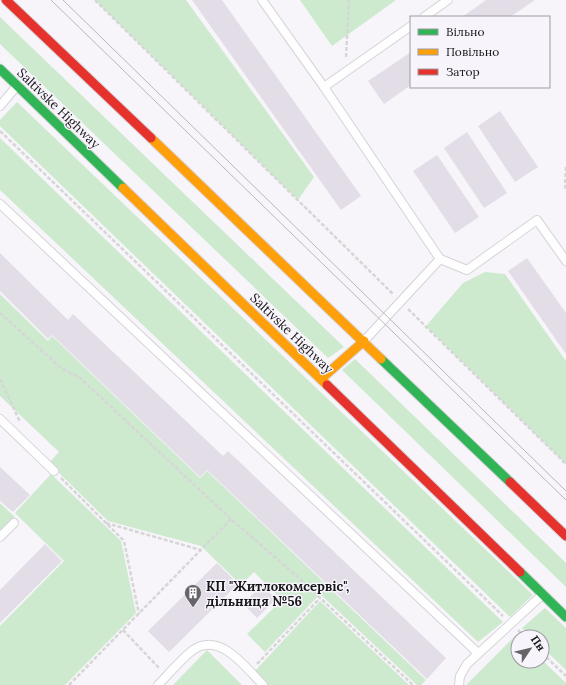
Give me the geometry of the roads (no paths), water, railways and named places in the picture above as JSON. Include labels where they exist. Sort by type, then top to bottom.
[{"type":"main road","points":[[6,0],[566,536]]},
{"type":"main road","name":"Saltivske Highway","points":[[0,69],[566,617]]},
{"type":"main road","points":[[321,379],[364,341]]},
{"type":"lane","points":[[262,0],[324,87],[440,259],[467,270],[537,220],[566,261]]},
{"type":"lane","points":[[425,16],[448,0]]},
{"type":"lane","points":[[324,87],[410,27]]},
{"type":"lane","points":[[0,106],[17,86]]},
{"type":"lane","points":[[0,204],[478,653]]},
{"type":"lane","points":[[364,341],[440,259]]},
{"type":"lane","points":[[0,419],[54,471]]},
{"type":"lane","points":[[0,537],[14,523]]},
{"type":"lane","points":[[459,685],[460,676],[463,670],[478,653],[543,594]]},
{"type":"lane","points":[[158,685],[193,650],[202,645],[212,645],[230,652],[263,685]]},
{"type":"tram line","points":[[51,0],[566,500]]},
{"type":"tram line","points":[[63,0],[566,491]]},
{"type":"place","name":"КП \"Житлокомсервіс\", дільниця №56","points":[[193,608]]}]
